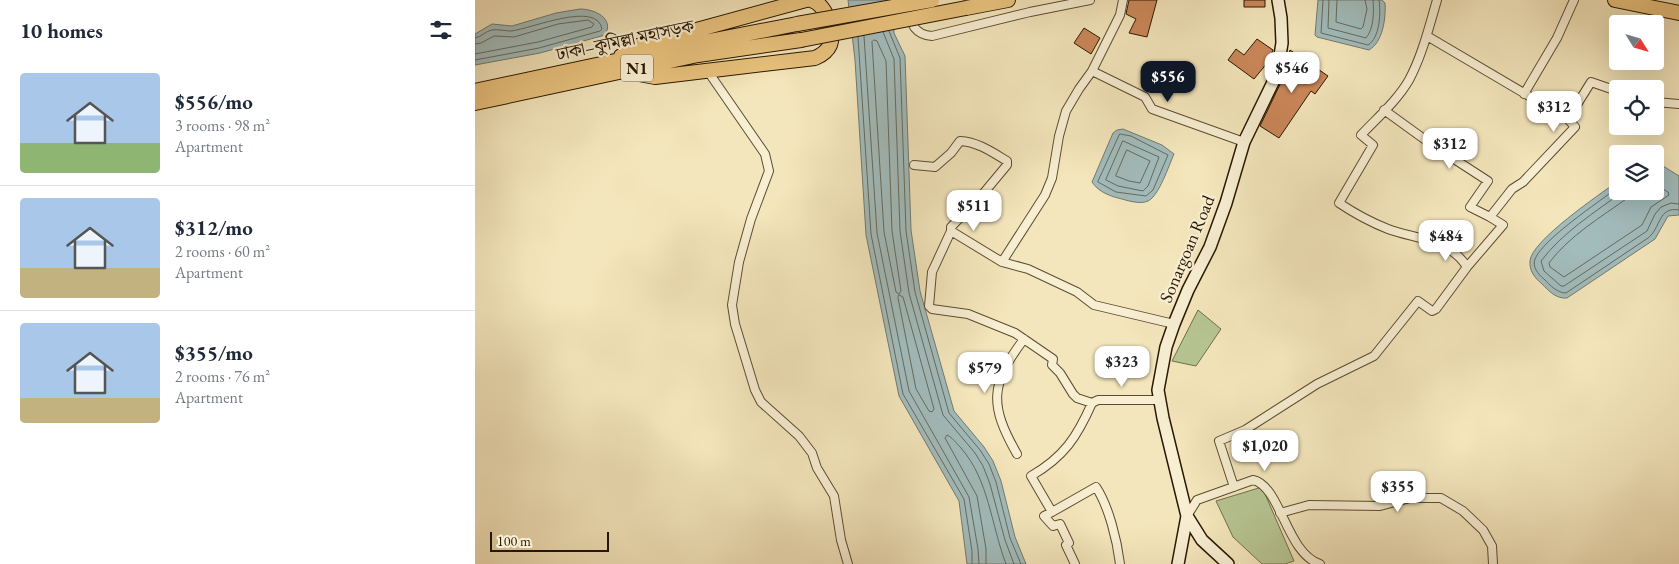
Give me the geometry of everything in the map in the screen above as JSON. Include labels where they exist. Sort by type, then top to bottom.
[{"type":"highway","points":[[615,61],[638,46],[806,0]]},
{"type":"highway","points":[[630,70],[655,77],[806,60],[822,55],[831,43],[829,26],[824,10],[819,4],[811,0]]},
{"type":"highway","name":"ঢাকা–কুমিল্লা মহাসড়ক","points":[[475,91],[797,24],[931,0]]},
{"type":"highway","name":"ঢাকা–কুমিল্লা মহাসড়ক","points":[[475,103],[698,55],[801,40],[1008,0]]},
{"type":"highway","points":[[1615,0],[1679,13]]},
{"type":"main road","name":"Sonargoan Road","points":[[1228,564],[1202,540],[1187,516],[1159,400],[1159,374],[1174,324],[1209,247],[1226,203],[1244,142],[1277,74],[1282,43],[1278,0]]},
{"type":"main road","name":"Sonargoan Road","points":[[1178,564],[1187,516]]},
{"type":"street","points":[[907,0],[908,16],[914,28],[922,34],[933,36],[1030,12],[1090,0]]},
{"type":"street","points":[[1002,262],[1045,195],[1052,178],[1059,136],[1067,111],[1079,89],[1093,71],[1120,15],[1123,0]]},
{"type":"street","points":[[1437,0],[1427,36],[1409,80],[1361,135],[1373,145],[1339,203],[1358,216],[1387,228],[1431,240],[1459,258],[1467,267]]},
{"type":"street","points":[[1524,94],[1557,38],[1574,0]]},
{"type":"street","points":[[1427,36],[1568,119],[1575,127],[1523,182],[1512,189],[1490,217]]},
{"type":"street","points":[[707,70],[765,154],[769,171],[751,219],[734,286],[732,305],[737,330],[755,390],[761,402],[799,436],[812,453],[817,468],[834,496],[841,540],[848,564]]},
{"type":"street","points":[[1093,71],[1145,97],[1152,109],[1244,142]]},
{"type":"street","points":[[1568,119],[1591,82],[1609,88]]},
{"type":"street","points":[[1664,103],[1679,104]]},
{"type":"street","points":[[1234,487],[1219,441],[1245,430],[1317,384],[1374,356],[1418,301],[1432,310],[1436,309],[1467,267],[1503,226],[1470,207],[1488,181],[1431,144],[1384,110]]},
{"type":"street","points":[[914,165],[935,167],[951,154],[960,141],[973,141],[1007,161],[1007,165],[996,179],[951,227],[951,231],[931,272],[929,306],[932,309],[968,314],[1024,339],[1053,360],[1052,366],[1060,373],[1077,398],[1092,403]]},
{"type":"street","points":[[951,231],[1002,262],[1029,269],[1077,292],[1094,305],[1174,324]]},
{"type":"street","points":[[1017,454],[1007,436],[996,405],[997,385],[1011,356],[1024,339]]},
{"type":"street","points":[[1052,512],[1031,476],[1050,466],[1066,449],[1079,431],[1092,403],[1098,400],[1159,400]]},
{"type":"street","points":[[1187,516],[1197,500],[1253,480],[1258,481],[1268,489],[1280,513],[1308,558],[1320,564]]},
{"type":"street","points":[[1075,564],[1066,545],[1069,543],[1061,524],[1053,526],[1044,516],[1096,487],[1104,499],[1109,514],[1120,564]]},
{"type":"street","points":[[1280,513],[1309,505],[1380,506],[1410,498],[1441,498],[1463,511],[1483,530],[1492,546],[1493,564]]},
{"type":"green space","points":[[1198,310],[1221,329],[1196,366],[1172,361]]},
{"type":"green space","points":[[1262,487],[1294,561],[1285,564],[1262,564],[1233,537],[1216,501]]},
{"type":"water","points":[[848,0],[892,0],[894,33],[905,56],[911,230],[920,291],[954,411],[984,447],[993,461],[1001,481],[1015,537],[1026,564],[967,564],[959,501],[899,396],[866,235],[855,60]]},
{"type":"water","points":[[1318,0],[1382,0],[1385,3],[1385,16],[1383,29],[1378,41],[1369,50],[1317,37],[1315,35]]},
{"type":"water","points":[[580,9],[597,13],[605,19],[607,29],[605,35],[540,53],[475,65],[475,34],[492,24],[512,26],[556,13]]},
{"type":"water","points":[[1123,129],[1162,145],[1174,154],[1156,193],[1145,202],[1133,202],[1110,196],[1092,182],[1113,133]]},
{"type":"water","points":[[1664,167],[1679,176],[1679,215],[1668,216],[1655,239],[1567,298],[1563,298],[1550,292],[1535,277],[1530,268],[1530,261],[1533,252],[1553,230],[1609,188],[1609,200],[1664,200]]},
{"type":"building","points":[[1129,0],[1157,0],[1147,37],[1129,33],[1136,19],[1126,14]]},
{"type":"building","points":[[1244,0],[1265,0],[1265,7],[1244,7]]},
{"type":"building","points":[[1084,28],[1100,38],[1091,54],[1074,43]]},
{"type":"building","points":[[1257,39],[1273,50],[1268,62],[1254,79],[1228,60],[1236,49],[1244,55]]},
{"type":"building","points":[[1290,50],[1328,76],[1315,94],[1311,91],[1279,138],[1260,126],[1285,74]]}]
